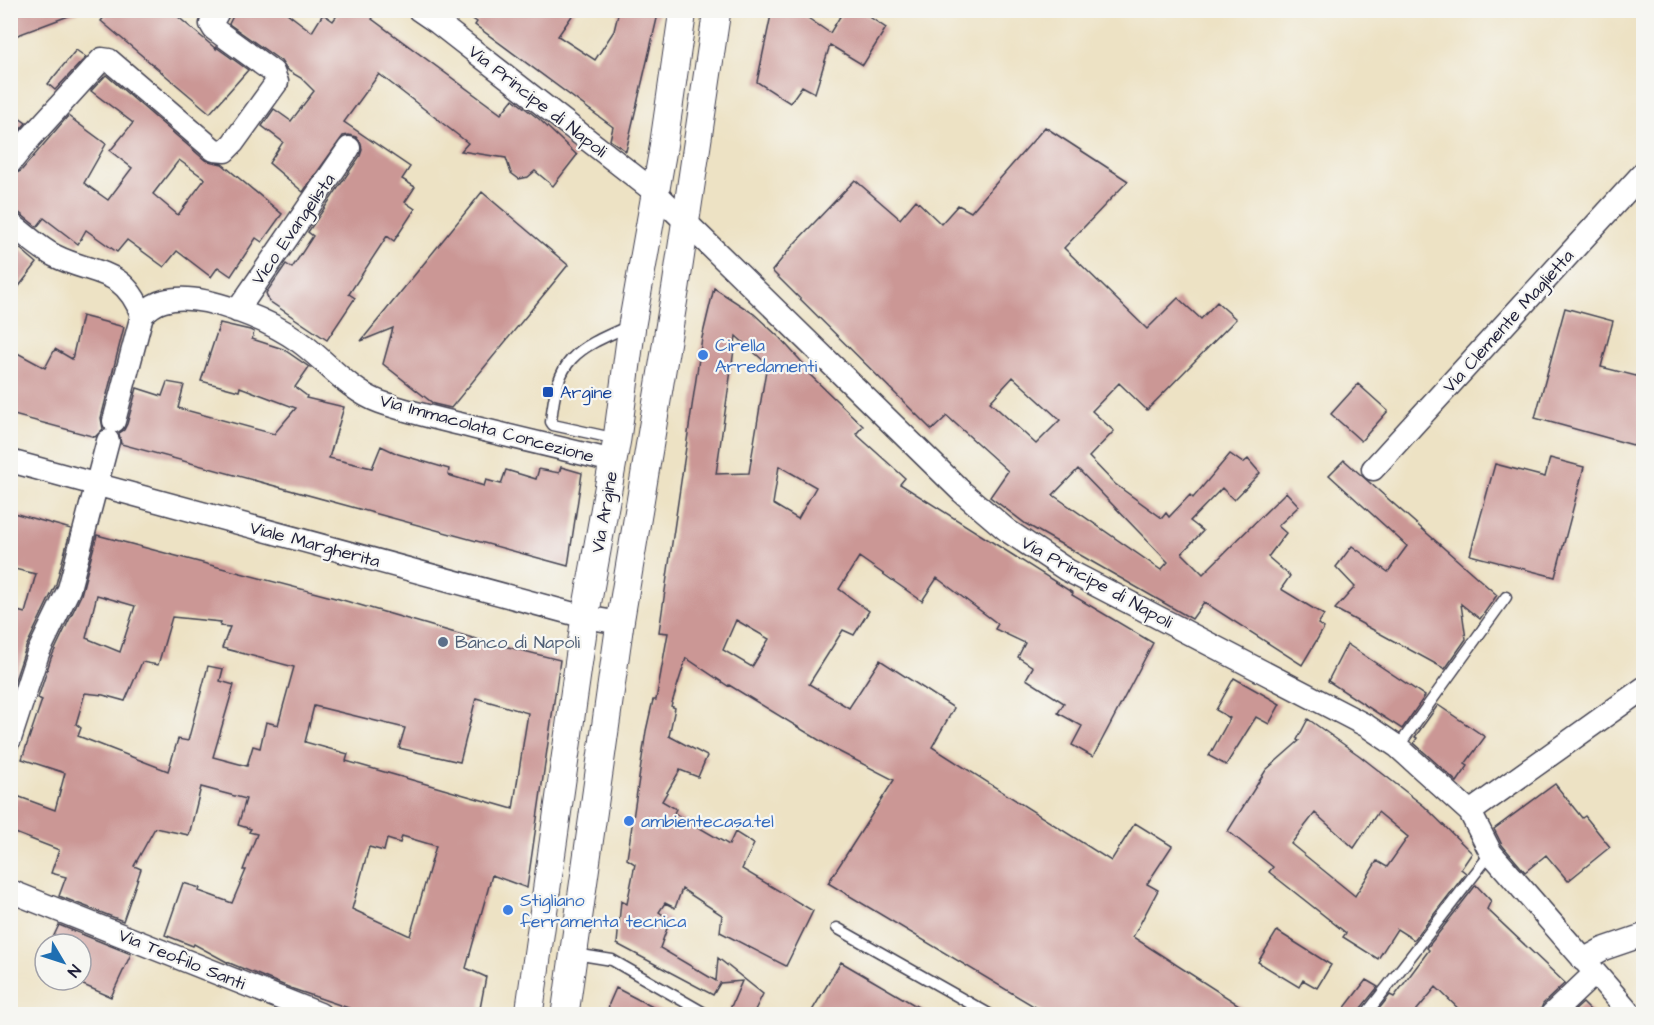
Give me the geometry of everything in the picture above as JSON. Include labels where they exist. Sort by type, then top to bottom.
[{"type":"street","points":[[10,164],[31,137],[102,59],[109,60],[214,150],[225,151],[277,82],[273,72],[214,29],[211,24],[219,10]]},
{"type":"street","name":"Via Principe di Napoli","points":[[419,10],[656,193],[962,492],[1008,531],[1067,570],[1367,726],[1398,747],[1470,813],[1491,852],[1588,967],[1631,1014]]},
{"type":"street","name":"Via Argine","points":[[529,1014],[585,617],[615,450],[632,325],[656,193],[683,10]]},
{"type":"street","name":"Via Argine","points":[[565,1014],[620,623],[675,295],[717,10]]},
{"type":"street","name":"Vico Evangelista","points":[[237,311],[350,148]]},
{"type":"street","name":"Via Clemente Maglietta","points":[[1373,469],[1644,172]]},
{"type":"street","points":[[10,223],[48,253],[115,278],[127,287],[142,315],[69,589],[38,653],[10,739]]},
{"type":"street","name":"Via Immacolata Concezione","points":[[142,315],[152,306],[165,300],[188,298],[216,303],[299,342],[345,381],[376,401],[414,413],[615,450]]},
{"type":"street","name":"Viale Margherita","points":[[10,461],[585,617],[620,623]]},
{"type":"street","points":[[1470,813],[1644,688]]},
{"type":"street","name":"Via Teofilo Santi","points":[[10,891],[320,1014]]},
{"type":"street","points":[[1552,1014],[1604,949],[1644,935]]},
{"type":"lane","points":[[615,450],[553,424],[554,392],[570,359],[585,346],[632,325]]},
{"type":"lane","points":[[1398,747],[1506,597]]},
{"type":"lane","points":[[1365,1014],[1491,852]]},
{"type":"lane","points":[[837,928],[989,1014]]},
{"type":"lane","points":[[574,953],[612,960],[706,1014]]},
{"type":"building","points":[[19,10],[78,10],[79,12],[10,38],[10,14]]},
{"type":"building","points":[[110,10],[170,10],[216,49],[216,47],[248,70],[210,113],[101,21]]},
{"type":"building","points":[[236,10],[283,10],[312,32],[323,14],[333,21],[341,10],[378,10],[372,19],[501,114],[513,99],[539,119],[577,155],[553,186],[535,171],[528,177],[519,179],[511,173],[506,158],[461,151],[468,143],[379,74],[344,122],[410,167],[402,179],[415,187],[405,202],[415,209],[394,241],[387,236],[349,294],[355,298],[327,340],[269,301],[266,293],[286,264],[292,268],[313,236],[308,232],[360,156],[361,143],[356,137],[343,136],[303,192],[269,163],[283,142],[262,126],[274,109],[291,121],[314,91],[301,78],[287,70],[281,61],[229,24]]},
{"type":"building","points":[[459,10],[576,10],[558,36],[595,60],[614,31],[619,10],[659,10],[626,151],[610,140],[613,127],[475,25],[477,22]]},
{"type":"building","points":[[772,10],[806,10],[805,16],[830,33],[844,10],[859,10],[886,28],[863,65],[830,45],[815,93],[802,86],[790,103],[757,82]]},
{"type":"building","points":[[76,50],[86,57],[55,90],[48,84]]},
{"type":"building","points":[[106,75],[205,160],[222,164],[282,214],[262,242],[256,238],[231,276],[218,267],[211,277],[177,251],[164,267],[127,240],[117,252],[86,230],[78,244],[44,218],[37,227],[18,212],[10,210],[10,176],[21,171],[68,116],[106,144],[84,183],[108,200],[132,168],[110,151],[133,123],[91,91]],"holes":[[[179,160],[205,179],[178,215],[153,194]]]},
{"type":"building","points":[[10,112],[26,123],[10,141]]},
{"type":"building","points":[[1045,127],[1128,181],[1064,248],[1147,329],[1178,298],[1201,319],[1217,302],[1236,319],[1147,410],[1119,383],[1092,411],[1114,431],[1089,457],[1115,484],[1162,518],[1166,513],[1169,517],[1190,495],[1193,498],[1230,454],[1243,463],[1248,459],[1260,473],[1234,500],[1222,488],[1190,521],[1203,531],[1182,553],[1203,574],[1286,492],[1299,506],[1278,526],[1286,533],[1268,557],[1290,576],[1281,589],[1324,615],[1318,624],[1324,628],[1302,665],[1204,602],[1192,619],[1026,524],[990,497],[1008,471],[947,416],[932,430],[772,271],[794,244],[855,180],[900,219],[916,200],[941,224],[958,205],[971,212]],"holes":[[[1013,377],[1060,420],[1036,444],[990,402]],[[1078,469],[1168,562],[1161,570],[1053,495]]]},
{"type":"building","points":[[482,192],[568,265],[451,408],[434,404],[383,364],[393,328],[361,341]]},
{"type":"building","points":[[10,240],[37,263],[10,298]]},
{"type":"building","points":[[714,288],[754,314],[780,338],[810,371],[808,373],[863,426],[856,434],[905,478],[900,484],[1073,593],[1072,595],[1153,643],[1093,757],[1072,745],[1082,726],[1058,713],[1064,703],[1026,679],[1033,667],[1018,657],[1025,643],[995,629],[998,624],[937,578],[922,601],[859,557],[839,589],[869,611],[854,635],[843,630],[809,684],[849,708],[880,660],[954,708],[932,747],[1111,861],[1135,823],[1172,846],[1147,884],[1158,890],[1133,937],[1253,1014],[1047,1014],[828,883],[894,780],[832,748],[686,658],[671,706],[675,708],[669,736],[707,756],[698,777],[680,770],[662,801],[676,809],[674,813],[729,845],[735,832],[754,844],[742,869],[813,911],[786,966],[720,932],[722,915],[682,889],[675,908],[665,903],[659,912],[670,920],[660,948],[716,981],[718,958],[763,994],[753,1014],[738,1014],[730,1009],[742,981],[720,983],[713,995],[617,944],[621,901],[627,904],[635,864],[627,859],[646,731],[653,700],[656,700],[668,633],[659,632],[702,338]],"holes":[[[736,336],[767,364],[749,473],[716,474]],[[779,466],[816,487],[798,519],[773,504]],[[736,620],[769,639],[752,667],[723,650]]]},
{"type":"building","points":[[1565,308],[1613,321],[1601,367],[1644,378],[1644,448],[1535,418]]},
{"type":"building","points":[[82,316],[124,327],[101,418],[103,429],[95,437],[10,414],[10,349],[45,368],[55,349],[72,359]]},
{"type":"building","points":[[220,323],[250,330],[254,332],[252,339],[283,349],[309,367],[295,387],[307,396],[306,398],[344,407],[329,458],[372,468],[381,446],[398,454],[449,469],[448,475],[484,486],[486,480],[501,484],[506,470],[536,479],[539,469],[559,473],[561,467],[582,473],[568,566],[121,444],[119,433],[127,424],[137,388],[162,396],[167,382],[184,385],[178,408],[274,434],[296,408],[240,387],[239,391],[201,381]]},
{"type":"building","points":[[1358,384],[1388,411],[1361,441],[1331,414]]},
{"type":"building","points":[[1550,458],[1584,467],[1555,577],[1470,555],[1495,464],[1545,477]]},
{"type":"building","points":[[1344,460],[1497,595],[1480,619],[1461,604],[1466,639],[1445,669],[1335,609],[1355,587],[1336,567],[1352,546],[1388,572],[1407,546],[1329,475]]},
{"type":"building","points":[[10,512],[71,529],[56,584],[26,647],[13,686],[10,685],[10,609],[25,613],[36,574],[10,568]]},
{"type":"building","points":[[97,535],[560,660],[527,888],[492,875],[466,968],[486,977],[479,1014],[366,1014],[293,989],[227,962],[194,944],[193,946],[165,935],[183,883],[232,903],[246,870],[243,870],[257,834],[249,832],[251,829],[238,825],[246,799],[201,787],[189,835],[155,828],[134,866],[141,869],[123,921],[59,896],[66,877],[51,873],[59,850],[10,831],[10,815],[17,796],[55,810],[65,773],[22,759],[42,700],[38,698],[51,658],[81,595]],"holes":[[[97,595],[135,606],[120,652],[86,638]],[[172,617],[221,622],[220,626],[230,627],[222,648],[294,667],[278,725],[266,722],[260,748],[253,746],[247,766],[213,757],[234,685],[220,681],[223,669],[208,666],[188,741],[178,739],[168,771],[78,736],[81,728],[76,724],[85,693],[125,701],[142,662],[158,665]],[[476,698],[528,713],[513,809],[346,761],[348,754],[305,742],[314,706],[405,728],[399,748],[460,762]],[[402,836],[436,846],[410,936],[352,909],[369,847],[384,851],[387,839],[400,843]]]},
{"type":"building","points":[[1347,644],[1425,696],[1402,729],[1328,681]]},
{"type":"building","points":[[1234,678],[1280,704],[1269,724],[1256,717],[1226,765],[1209,756],[1230,718],[1216,710]]},
{"type":"building","points":[[1438,705],[1485,737],[1465,764],[1468,766],[1457,782],[1414,743],[1417,738],[1415,737]]},
{"type":"building","points":[[1308,719],[1424,806],[1472,853],[1461,869],[1466,873],[1414,940],[1397,929],[1378,959],[1343,937],[1346,933],[1269,872],[1273,867],[1228,831],[1266,770],[1299,741],[1297,740]],"holes":[[[1378,812],[1408,837],[1387,867],[1377,861],[1355,896],[1291,844],[1315,813],[1354,848]]]},
{"type":"building","points":[[1555,784],[1582,818],[1585,816],[1610,847],[1568,881],[1546,855],[1525,872],[1502,845],[1494,829]]},
{"type":"building","points":[[1476,885],[1491,901],[1487,909],[1565,983],[1543,1004],[1539,1014],[1464,1014],[1436,987],[1416,1011],[1423,1014],[1375,1014],[1390,995],[1394,997],[1429,950],[1427,948]]},
{"type":"building","points":[[59,925],[76,932],[56,932]]},
{"type":"building","points":[[1277,931],[1331,965],[1317,988],[1303,980],[1299,987],[1258,962]]},
{"type":"building","points":[[93,939],[131,954],[111,997],[93,989]]},
{"type":"building","points":[[841,962],[930,1014],[810,1014]]},
{"type":"building","points":[[1366,980],[1378,987],[1360,1009],[1359,1014],[1340,1014]]},
{"type":"building","points":[[616,988],[666,1014],[608,1014],[609,1004]]},
{"type":"building","points":[[1583,1003],[1594,1014],[1571,1014]]},
{"type":"place","name":"Cirella Arredamenti","points":[[703,355]]},
{"type":"place","name":"Argine","points":[[548,392]]},
{"type":"place","name":"Banco di Napoli","points":[[443,642]]},
{"type":"place","name":"ambientecasa.tel","points":[[629,821]]},
{"type":"place","name":"Stigliano ferramenta tecnica","points":[[508,910]]}]
